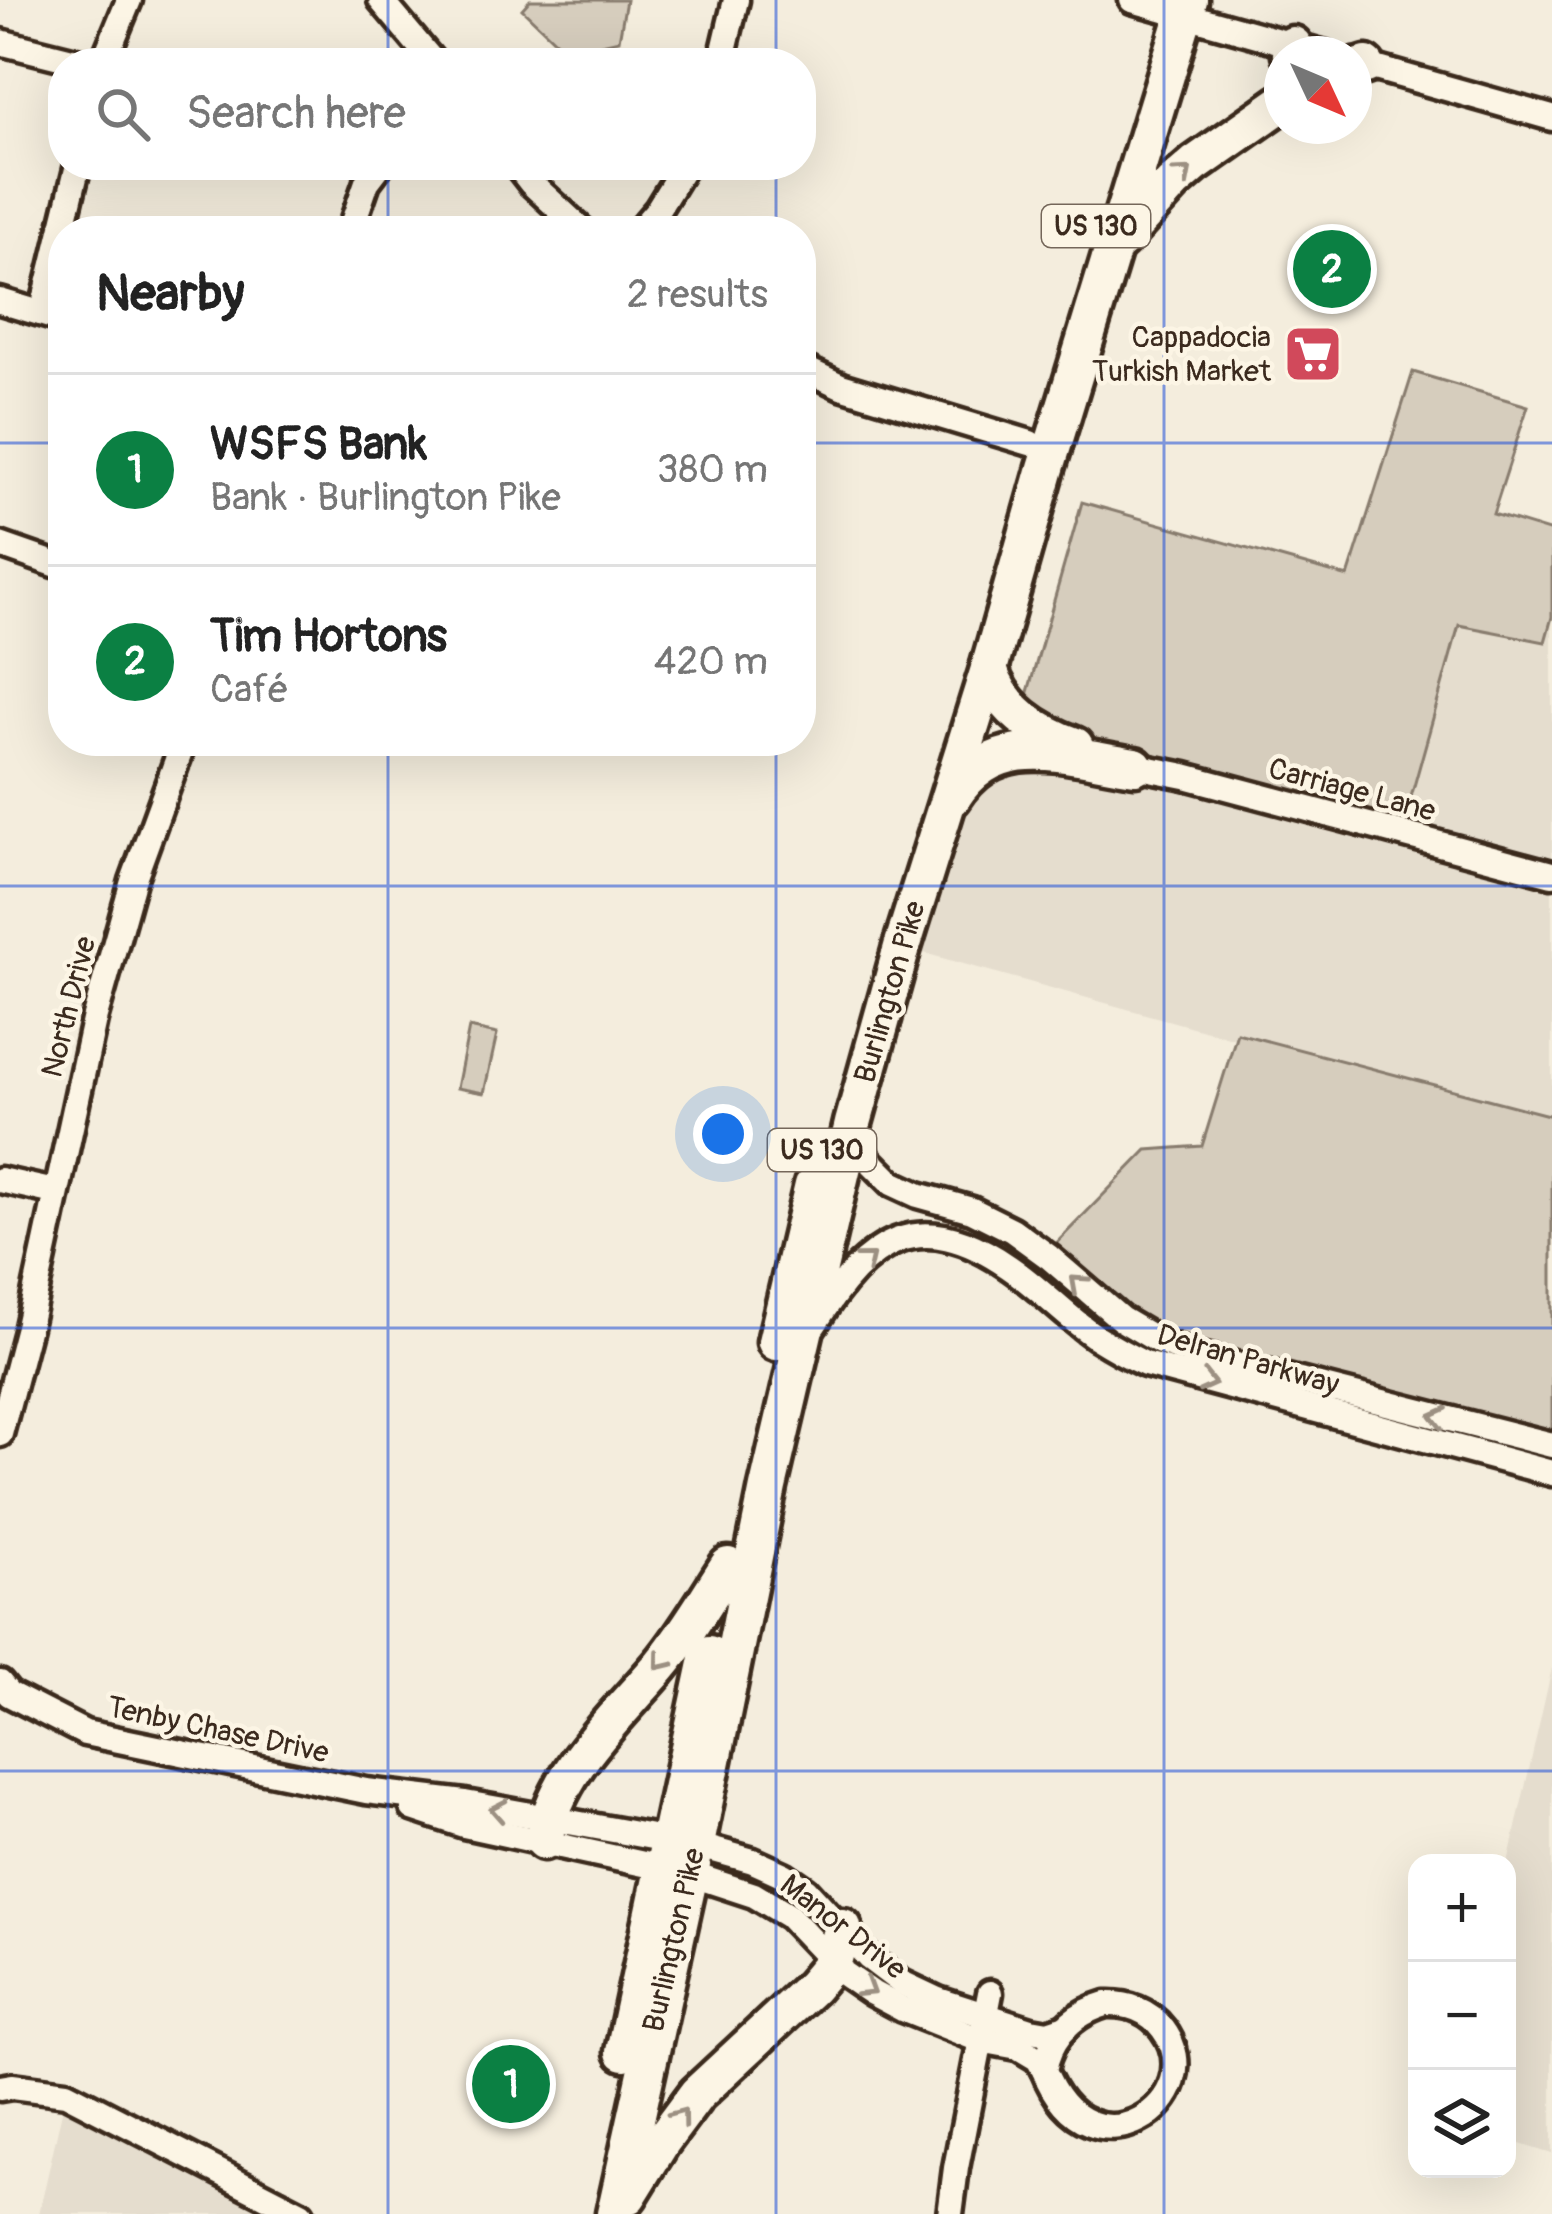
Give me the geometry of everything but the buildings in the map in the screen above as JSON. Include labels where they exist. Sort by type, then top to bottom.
[{"type":"highway","name":"Burlington Pike","points":[[591,2214],[853,1123],[1114,248],[1166,5]]},
{"type":"highway","name":"Burlington Pike","points":[[616,2214],[728,1566],[836,1093],[1166,5]]},
{"type":"highway","points":[[1114,248],[1185,172],[1264,113]]},
{"type":"highway","points":[[989,669],[1004,699],[1035,728],[1136,766]]},
{"type":"highway","points":[[943,811],[968,776],[1011,752],[1136,766]]},
{"type":"highway","points":[[546,1830],[574,1770],[681,1638],[728,1566]]},
{"type":"highway","points":[[616,2214],[697,2094],[812,1988],[838,1944]]},
{"type":"street","points":[[109,48],[129,0]]},
{"type":"street","points":[[380,0],[421,48]]},
{"type":"street","points":[[725,48],[736,0]]},
{"type":"street","points":[[1166,5],[1264,38]]},
{"type":"street","points":[[0,42],[48,54]]},
{"type":"street","points":[[1372,70],[1552,118]]},
{"type":"street","points":[[66,216],[74,180]]},
{"type":"street","points":[[356,216],[369,180]]},
{"type":"street","points":[[529,180],[567,216]]},
{"type":"street","points":[[652,216],[676,180]]},
{"type":"street","points":[[0,301],[48,315]]},
{"type":"street","points":[[816,374],[1030,443]]},
{"type":"street","points":[[2,552],[48,563]]},
{"type":"street","name":"North Drive","points":[[0,1434],[28,1327],[94,1020],[134,880],[179,756]]},
{"type":"street","name":"Carriage Lane","points":[[1136,766],[1552,874]]},
{"type":"street","name":"Delran Parkway","points":[[853,1123],[867,1158],[892,1183],[972,1210],[1012,1230],[1121,1319],[1160,1342],[1552,1445]]},
{"type":"street","points":[[0,1180],[55,1192]]},
{"type":"street","name":"Delran Parkway","points":[[799,1353],[832,1296],[859,1266],[894,1240],[938,1235],[961,1240],[1006,1264],[1094,1336],[1145,1364],[1552,1473]]},
{"type":"street","name":"Tenby Chase Drive","points":[[0,1683],[9,1694],[86,1733],[366,1791],[465,1803],[546,1830],[679,1857]]},
{"type":"street","name":"Manor Drive","points":[[679,1857],[752,1861],[784,1875],[816,1899],[838,1944],[858,1984],[885,2000],[985,2017],[1038,2060],[1064,2106],[1081,2120],[1100,2127],[1127,2125],[1162,2102],[1172,2086],[1172,2044],[1159,2024],[1139,2010],[1106,2004],[1056,2032],[985,2017],[926,1995],[869,1958],[838,1944],[803,1928],[772,1904],[679,1857]]},
{"type":"street","points":[[950,2214],[985,2017]]},
{"type":"street","points":[[1044,2070],[1052,2043],[1063,2028]]},
{"type":"street","points":[[0,2088],[66,2093],[301,2214]]},
{"type":"shaded area","points":[[530,0],[626,0],[619,40],[584,48],[563,48],[522,9]]},
{"type":"shaded area","points":[[1413,372],[1528,406],[1493,514],[1552,532],[1552,617],[1545,642],[1459,625],[1399,840],[1016,734],[1082,502],[1348,577]]},
{"type":"shaded area","points":[[1552,526],[1552,1126],[902,947],[961,784],[1464,599],[1528,608]]},
{"type":"shaded area","points":[[469,1028],[497,1034],[484,1093],[457,1088]]},
{"type":"shaded area","points":[[1237,1033],[1552,1116],[1552,1456],[1094,1315],[1038,1262],[1147,1150],[1202,1146]]},
{"type":"shaded area","points":[[1552,1668],[1552,2154],[1516,2143],[1516,1854],[1510,1854]]},
{"type":"shaded area","points":[[66,2093],[301,2214],[39,2214]]},
{"type":"place","name":"Tim Hortons","points":[[1332,269]]},
{"type":"place","name":"Cappadocia Turkish Market","points":[[1313,354]]},
{"type":"place","name":"WSFS Bank","points":[[511,2084]]}]
